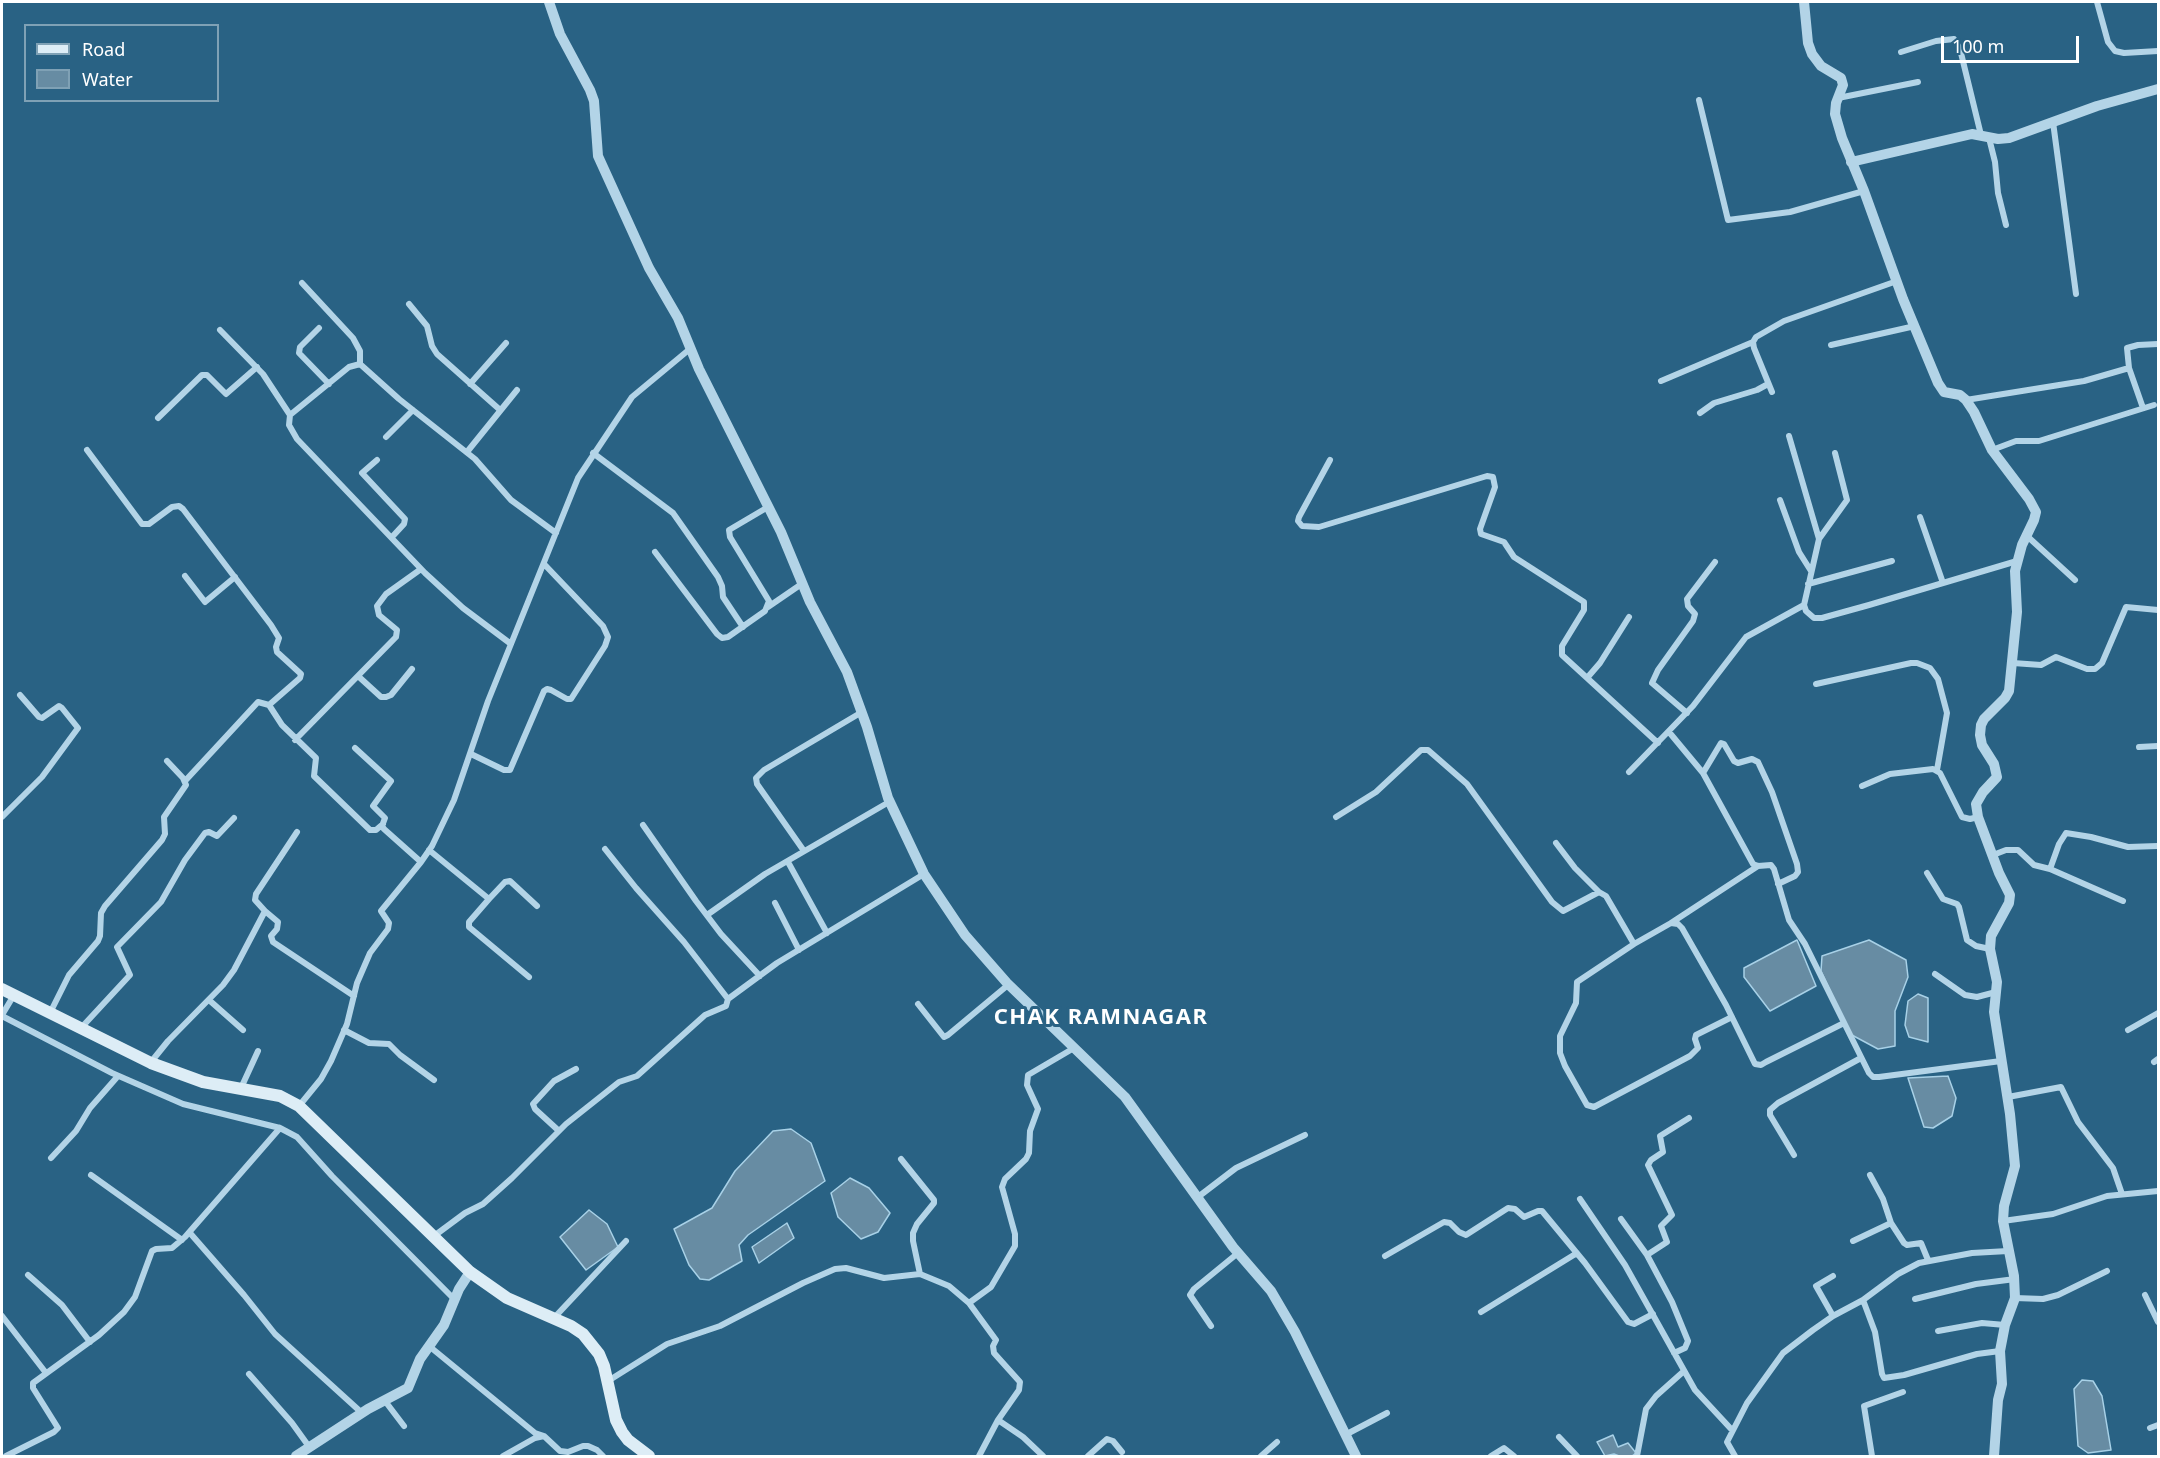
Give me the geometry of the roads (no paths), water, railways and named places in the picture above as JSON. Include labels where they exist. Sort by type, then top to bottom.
[{"type":"main road","points":[[2,988],[12,998],[81,1028],[151,1063],[191,1078],[280,1096],[299,1106],[434,1237],[462,1285],[507,1298],[571,1326],[583,1334],[593,1344],[601,1360],[615,1420],[628,1440],[649,1456]]},
{"type":"street","points":[[549,2],[560,34],[594,101],[598,156],[649,268],[678,318],[781,532],[810,602],[847,672],[862,712],[889,802],[924,874],[966,935],[1008,985],[1125,1097],[1238,1253],[1278,1301],[1356,1456]]},
{"type":"street","points":[[1804,2],[1808,43],[1812,54],[1821,66],[1841,78],[1843,85],[1835,114],[1896,281],[1938,383],[1944,392],[1960,395],[1966,400],[1992,450],[2029,499],[2036,512],[2015,571],[2017,612],[2009,691],[1981,725],[1982,745],[1994,764],[1997,777],[1976,804],[1978,817],[1992,855],[2010,895],[2009,903],[1992,936],[1990,949],[1997,982],[1994,1012],[2008,1097],[2014,1166],[2002,1221],[2015,1279],[2015,1298],[2005,1324],[2000,1352],[2002,1384],[1998,1400],[1994,1456]]},
{"type":"street","points":[[2097,2],[2108,42],[2115,51],[2124,53],[2158,51]]},
{"type":"street","points":[[1901,52],[1936,40],[1954,39],[1960,49],[1985,136],[1995,162],[1998,192],[2006,225]]},
{"type":"street","points":[[1838,98],[1918,81]]},
{"type":"street","points":[[1851,162],[1960,136],[2009,138],[2097,106],[2158,89]]},
{"type":"street","points":[[1699,100],[1728,220],[1790,212],[1864,191]]},
{"type":"street","points":[[2053,122],[2076,294]]},
{"type":"street","points":[[1661,381],[1753,342],[1763,332],[1784,321],[1896,281]]},
{"type":"street","points":[[302,283],[353,338],[360,351],[360,364],[486,469],[511,500],[556,533]]},
{"type":"street","points":[[409,304],[427,326],[437,354],[500,409]]},
{"type":"street","points":[[1831,345],[1916,326]]},
{"type":"street","points":[[319,328],[300,347],[299,353],[329,384]]},
{"type":"street","points":[[220,330],[257,367],[290,415],[289,425],[297,439],[421,569],[463,608],[511,644]]},
{"type":"street","points":[[1753,342],[1772,392]]},
{"type":"street","points":[[470,384],[507,343]]},
{"type":"street","points":[[2143,408],[2128,368],[2127,348],[2158,344]]},
{"type":"street","points":[[299,1106],[321,1079],[344,1030],[370,953],[388,929],[389,923],[381,911],[429,850],[454,801],[489,701],[578,478],[632,397],[691,348]]},
{"type":"street","points":[[290,415],[349,367],[360,364]]},
{"type":"street","points":[[158,418],[202,375],[207,375],[226,394],[257,367]]},
{"type":"street","points":[[1966,400],[2084,381],[2128,368]]},
{"type":"street","points":[[1700,414],[1714,403],[1757,390],[1768,384]]},
{"type":"street","points":[[467,453],[517,390]]},
{"type":"street","points":[[1992,450],[2016,441],[2039,441],[2154,405]]},
{"type":"street","points":[[386,437],[413,410]]},
{"type":"street","points":[[1789,436],[1819,539]]},
{"type":"street","points":[[87,450],[142,524],[149,524],[172,507],[179,506],[235,577],[279,639],[277,652],[301,674],[300,678],[269,705]]},
{"type":"street","points":[[594,453],[673,513],[718,577],[723,597],[743,627]]},
{"type":"street","points":[[1835,453],[1847,500],[1819,539],[1804,605],[1811,616],[1822,618],[2017,561]]},
{"type":"street","points":[[377,460],[362,473],[405,519],[404,524],[392,537]]},
{"type":"street","points":[[1330,460],[1299,518],[1298,521],[1302,526],[1319,527],[1493,477],[1495,487],[1480,529],[1481,534],[1504,542],[1514,557],[1584,602],[1584,610],[1561,651],[1658,743]]},
{"type":"street","points":[[1780,500],[1799,552],[1811,571]]},
{"type":"street","points":[[768,507],[732,528],[728,533],[768,596],[768,607]]},
{"type":"street","points":[[1920,517],[1943,583]]},
{"type":"street","points":[[2027,536],[2075,580]]},
{"type":"street","points":[[655,552],[722,638],[728,637],[743,627],[803,583]]},
{"type":"street","points":[[1808,584],[1892,561]]},
{"type":"street","points":[[1687,713],[1652,683],[1658,670],[1693,621],[1695,614],[1688,606],[1687,599],[1715,562]]},
{"type":"street","points":[[471,753],[504,770],[510,770],[544,691],[551,690],[571,699],[605,646],[608,638],[603,626],[544,564]]},
{"type":"street","points":[[295,740],[397,634],[393,626],[377,612],[379,602],[421,569]]},
{"type":"street","points":[[184,576],[205,602],[235,577]]},
{"type":"street","points":[[1629,772],[1687,713],[1746,638],[1804,605]]},
{"type":"street","points":[[2013,663],[2040,665],[2055,657],[2087,669],[2095,669],[2102,663],[2127,607],[2158,610]]},
{"type":"street","points":[[1587,678],[1600,663],[1629,616]]},
{"type":"street","points":[[1816,684],[1911,663],[1930,668],[1938,679],[1947,713],[1937,770],[1962,817],[1966,819],[1978,817]]},
{"type":"street","points":[[358,676],[381,697],[386,697],[391,695],[412,669]]},
{"type":"street","points":[[2,817],[28,794],[78,728],[62,708],[57,707],[42,718],[20,696]]},
{"type":"street","points":[[49,1014],[69,975],[98,940],[101,913],[105,906],[162,840],[166,829],[164,817],[184,788],[185,781],[258,702],[269,705],[295,740],[316,758],[314,776],[365,827],[372,831],[383,824],[385,818],[375,809],[374,803],[391,781],[355,748]]},
{"type":"street","points":[[804,851],[757,784],[756,778],[764,770],[862,712]]},
{"type":"street","points":[[1669,732],[1703,773],[1750,858],[1758,866]]},
{"type":"street","points":[[1703,773],[1721,743],[1724,744],[1734,761],[1738,763],[1752,759],[1758,762],[1772,792],[1797,864],[1798,872],[1795,876],[1778,884]]},
{"type":"street","points":[[2139,747],[2158,746]]},
{"type":"street","points":[[1336,817],[1376,792],[1421,750],[1425,749],[1467,784],[1563,911],[1599,892]]},
{"type":"street","points":[[167,761],[185,781]]},
{"type":"street","points":[[1862,786],[1890,774],[1921,769],[1937,770]]},
{"type":"street","points":[[707,915],[746,887],[889,802]]},
{"type":"street","points":[[81,1028],[130,975],[117,947],[161,902],[185,860],[205,834],[209,832],[217,836],[234,818]]},
{"type":"street","points":[[383,824],[386,831],[421,862]]},
{"type":"street","points":[[643,825],[707,915],[760,975]]},
{"type":"street","points":[[297,832],[269,872],[255,900],[278,924],[271,936],[273,942],[354,996]]},
{"type":"street","points":[[2050,870],[2059,844],[2066,833],[2128,847],[2158,846]]},
{"type":"street","points":[[1556,843],[1571,864],[1606,896],[1634,944]]},
{"type":"street","points":[[605,849],[684,942],[728,999]]},
{"type":"street","points":[[1992,855],[2015,849],[2034,865],[2123,901]]},
{"type":"street","points":[[429,850],[489,899]]},
{"type":"street","points":[[788,862],[827,933]]},
{"type":"street","points":[[1732,1017],[1696,1035],[1698,1048],[1690,1056],[1594,1107],[1587,1105],[1560,1053],[1560,1036],[1574,1008],[1577,982],[1758,866],[1771,865],[1789,920],[1805,944],[1861,1058],[1873,1077],[2001,1061]]},
{"type":"street","points":[[1927,873],[1942,899],[1957,904],[1967,940],[1976,946],[1990,949]]},
{"type":"street","points":[[434,1237],[465,1213],[483,1204],[559,1131],[619,1082],[637,1076],[705,1015],[726,1006],[728,999],[760,975],[924,874]]},
{"type":"street","points":[[529,977],[468,926],[505,882],[510,881],[537,906]]},
{"type":"street","points":[[775,903],[799,950]]},
{"type":"street","points":[[151,1063],[168,1041],[209,1000],[234,970],[265,911]]},
{"type":"street","points":[[1671,923],[1678,924],[1689,938],[1755,1064],[1761,1065],[1844,1023]]},
{"type":"street","points":[[1935,974],[1965,995],[1977,997],[1996,992]]},
{"type":"street","points":[[918,1004],[944,1037],[1008,985]]},
{"type":"street","points":[[12,998],[2,1014],[118,1076],[183,1104],[280,1128],[291,1133],[332,1176],[462,1285],[444,1325],[416,1367],[408,1388],[362,1413],[296,1456]]},
{"type":"street","points":[[209,1000],[243,1030]]},
{"type":"street","points":[[2128,1030],[2158,1013]]},
{"type":"street","points":[[344,1030],[369,1043],[389,1044],[434,1080]]},
{"type":"street","points":[[969,1303],[991,1287],[1015,1246],[1015,1234],[1002,1187],[1005,1179],[1026,1159],[1029,1153],[1030,1131],[1038,1105],[1027,1085],[1028,1076],[1074,1048]]},
{"type":"street","points":[[240,1089],[258,1051]]},
{"type":"street","points":[[1794,1155],[1770,1115],[1770,1110],[1778,1103],[1861,1058]]},
{"type":"street","points":[[559,1131],[535,1109],[533,1104],[554,1081],[576,1069]]},
{"type":"street","points":[[51,1158],[76,1131],[90,1108],[118,1076]]},
{"type":"street","points":[[2008,1097],[2061,1087],[2078,1122],[2113,1168],[2122,1194]]},
{"type":"street","points":[[1647,1255],[1667,1242],[1661,1226],[1672,1215],[1648,1165],[1664,1150],[1659,1136],[1689,1118]]},
{"type":"street","points":[[6,1456],[57,1431],[58,1428],[33,1387],[33,1383],[90,1342],[124,1312],[132,1303],[152,1251],[172,1248],[190,1233],[280,1128]]},
{"type":"street","points":[[1198,1197],[1236,1168],[1305,1135]]},
{"type":"street","points":[[901,1159],[934,1200],[913,1233],[921,1274]]},
{"type":"street","points":[[91,1174],[182,1240]]},
{"type":"street","points":[[1870,1175],[1883,1199],[1891,1222],[1905,1245],[1921,1243],[1928,1260]]},
{"type":"street","points":[[2002,1221],[2053,1214],[2085,1202],[2122,1194],[2158,1191]]},
{"type":"street","points":[[1580,1199],[1616,1251],[1703,1401],[1732,1430]]},
{"type":"street","points":[[1384,1257],[1439,1224],[1450,1223],[1466,1235],[1511,1208],[1524,1217],[1538,1210],[1542,1211],[1577,1253],[1628,1322],[1634,1324],[1653,1314]]},
{"type":"street","points":[[1621,1219],[1647,1255],[1672,1302],[1688,1341],[1685,1348],[1674,1353]]},
{"type":"street","points":[[1853,1241],[1891,1222]]},
{"type":"street","points":[[190,1233],[285,1345],[362,1413]]},
{"type":"street","points":[[553,1319],[626,1241]]},
{"type":"street","points":[[1736,1456],[1727,1442],[1732,1430],[1757,1388],[1783,1353],[1833,1316],[1863,1300],[1898,1274],[1928,1260],[1972,1253],[2008,1251]]},
{"type":"street","points":[[1211,1326],[1190,1295],[1194,1289],[1238,1253]]},
{"type":"street","points":[[1481,1312],[1577,1253]]},
{"type":"street","points":[[607,1381],[667,1344],[720,1326],[828,1271],[846,1268],[884,1278],[921,1274],[949,1286],[969,1303],[996,1340],[993,1346],[994,1353],[1020,1382],[1019,1390],[998,1420],[980,1456]]},
{"type":"street","points":[[2015,1298],[2043,1299],[2058,1295],[2107,1271]]},
{"type":"street","points":[[28,1275],[62,1305],[90,1342]]},
{"type":"street","points":[[1833,1276],[1816,1286],[1833,1316]]},
{"type":"street","points":[[1915,1299],[1976,1284],[2015,1279]]},
{"type":"street","points":[[2145,1295],[2158,1322]]},
{"type":"street","points":[[1863,1300],[1877,1340],[1884,1378],[1904,1375],[1977,1354],[2000,1352]]},
{"type":"street","points":[[2,1316],[46,1373]]},
{"type":"street","points":[[1938,1331],[1982,1323],[2005,1324]]},
{"type":"street","points":[[429,1346],[560,1451],[568,1452],[588,1446],[603,1456]]},
{"type":"street","points":[[1636,1456],[1646,1409],[1656,1396],[1684,1371]]},
{"type":"street","points":[[249,1374],[300,1432],[310,1448]]},
{"type":"street","points":[[1872,1456],[1864,1406],[1903,1392]]},
{"type":"street","points":[[385,1401],[404,1426]]},
{"type":"street","points":[[1345,1435],[1387,1413]]},
{"type":"street","points":[[998,1420],[1023,1437],[1043,1456]]},
{"type":"street","points":[[2150,1428],[2158,1425]]},
{"type":"street","points":[[503,1456],[535,1438],[544,1436]]},
{"type":"street","points":[[1559,1437],[1576,1456]]},
{"type":"street","points":[[1088,1456],[1107,1439],[1113,1441],[1122,1452]]},
{"type":"street","points":[[1261,1456],[1277,1443]]},
{"type":"street","points":[[1491,1456],[1506,1448],[1515,1456],[1522,1456]]},
{"type":"water","points":[[1797,940],[1816,986],[1770,1011],[1744,977],[1744,968]]},
{"type":"water","points":[[1869,940],[1906,960],[1908,977],[1895,1011],[1895,1046],[1878,1049],[1850,1034],[1821,971],[1822,956]]},
{"type":"water","points":[[1918,994],[1928,998],[1928,1042],[1909,1037],[1905,1025],[1908,1001]]},
{"type":"water","points":[[1948,1076],[1956,1098],[1952,1116],[1933,1128],[1924,1127],[1908,1078]]},
{"type":"water","points":[[791,1129],[811,1143],[825,1181],[748,1235],[739,1245],[742,1261],[709,1280],[700,1279],[689,1265],[674,1229],[712,1208],[735,1171],[773,1131]]},
{"type":"water","points":[[850,1178],[869,1188],[890,1213],[878,1232],[861,1239],[838,1217],[831,1193]]},
{"type":"water","points":[[589,1210],[607,1224],[618,1247],[586,1270],[560,1237]]},
{"type":"water","points":[[787,1223],[794,1238],[759,1263],[752,1247]]},
{"type":"water","points":[[2082,1380],[2093,1381],[2102,1396],[2111,1450],[2088,1453],[2078,1446],[2074,1389]]},
{"type":"water","points":[[1613,1435],[1618,1447],[1628,1443],[1636,1453],[1632,1456],[1614,1454],[1605,1456],[1597,1442]]},
{"type":"district","name":"CHAK RAMNAGAR","points":[[1101,1018]]}]
